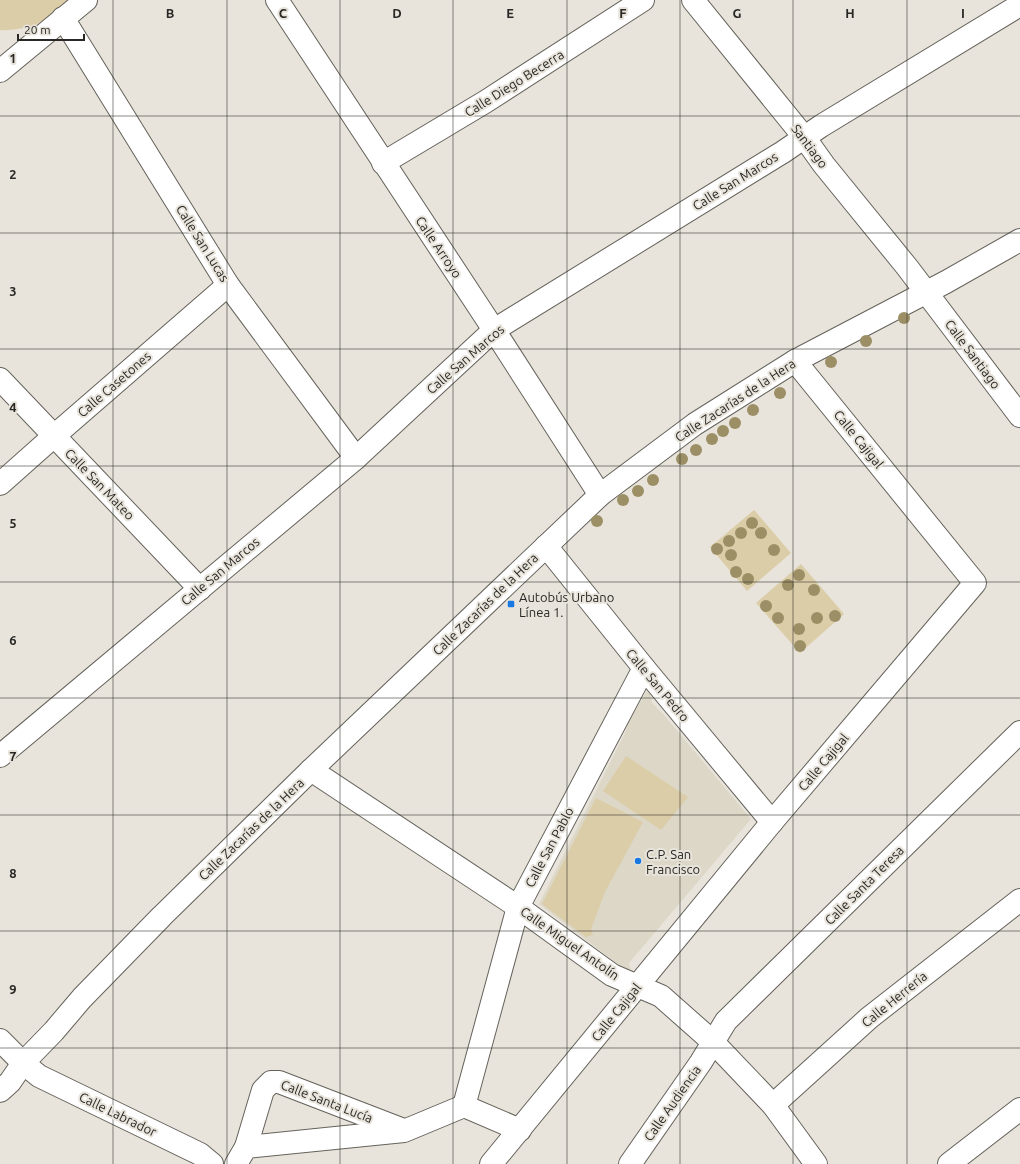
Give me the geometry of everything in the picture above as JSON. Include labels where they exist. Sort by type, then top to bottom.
[{"type":"street","points":[[0,71],[86,0]]},
{"type":"street","name":"Calle Arroyo","points":[[277,0],[494,330],[600,495]]},
{"type":"street","name":"Calle Diego Becerra","points":[[383,163],[485,102],[643,0]]},
{"type":"street","name":"Santiago","points":[[693,0],[927,292]]},
{"type":"street","name":"Calle San Marcos","points":[[0,756],[356,458],[494,330],[783,152],[804,137],[1020,5]]},
{"type":"street","name":"Calle San Lucas","points":[[63,18],[228,285],[356,458]]},
{"type":"street","name":"Calle Zacarías de la Hera","points":[[0,1092],[82,998],[162,916],[311,770],[600,495],[695,424],[795,361],[927,292],[1020,240]]},
{"type":"street","name":"Calle Casetones","points":[[0,484],[228,285]]},
{"type":"street","name":"Calle Santiago","points":[[927,292],[1020,416]]},
{"type":"street","name":"Calle Cajigal","points":[[492,1164],[772,822],[975,584],[795,361]]},
{"type":"street","name":"Calle San Mateo","points":[[0,379],[200,589]]},
{"type":"street","name":"Calle San Pedro","points":[[546,546],[644,668],[772,822]]},
{"type":"street","name":"Calle San Pablo","points":[[464,1106],[518,907],[644,668]]},
{"type":"street","name":"Calle Santa Teresa","points":[[713,1042],[726,1021],[1020,732]]},
{"type":"street","name":"Calle Miguel Antolín","points":[[311,770],[518,907],[612,975],[661,996],[713,1042],[773,1105],[816,1164]]},
{"type":"street","name":"Calle Herrería","points":[[773,1105],[869,1018],[1020,900]]},
{"type":"street","name":"Calle Labrador","points":[[0,1040],[23,1064],[39,1076],[200,1154],[212,1164]]},
{"type":"street","name":"Calle Audiencia","points":[[630,1164],[701,1062],[713,1042]]},
{"type":"street","name":"Calle Santa Lucía","points":[[404,1131],[280,1082],[271,1082],[263,1090],[241,1156],[404,1131],[464,1106]]},
{"type":"street","points":[[464,1106],[520,1130]]},
{"type":"street","points":[[949,1164],[1020,1109]]},
{"type":"shaded area","points":[[0,0],[69,0],[53,14],[35,25],[18,29],[0,30]]},
{"type":"shaded area","points":[[754,510],[791,553],[747,591],[710,547]]},
{"type":"shaded area","points":[[801,564],[844,614],[800,653],[756,603]]},
{"type":"shaded area","name":"C.P. San Francisco","points":[[649,687],[652,703],[664,715],[751,819],[629,963],[631,974],[539,904],[625,733],[628,723]]},
{"type":"shaded area","points":[[626,756],[688,797],[661,830],[603,791]]},
{"type":"shaded area","points":[[596,798],[643,822],[605,892],[591,929],[593,935],[586,937],[542,904]]},
{"type":"place","name":"Autobús Urbano Línea 1.","points":[[511,604]]},
{"type":"place","name":"C.P. San Francisco","points":[[638,861]]}]
